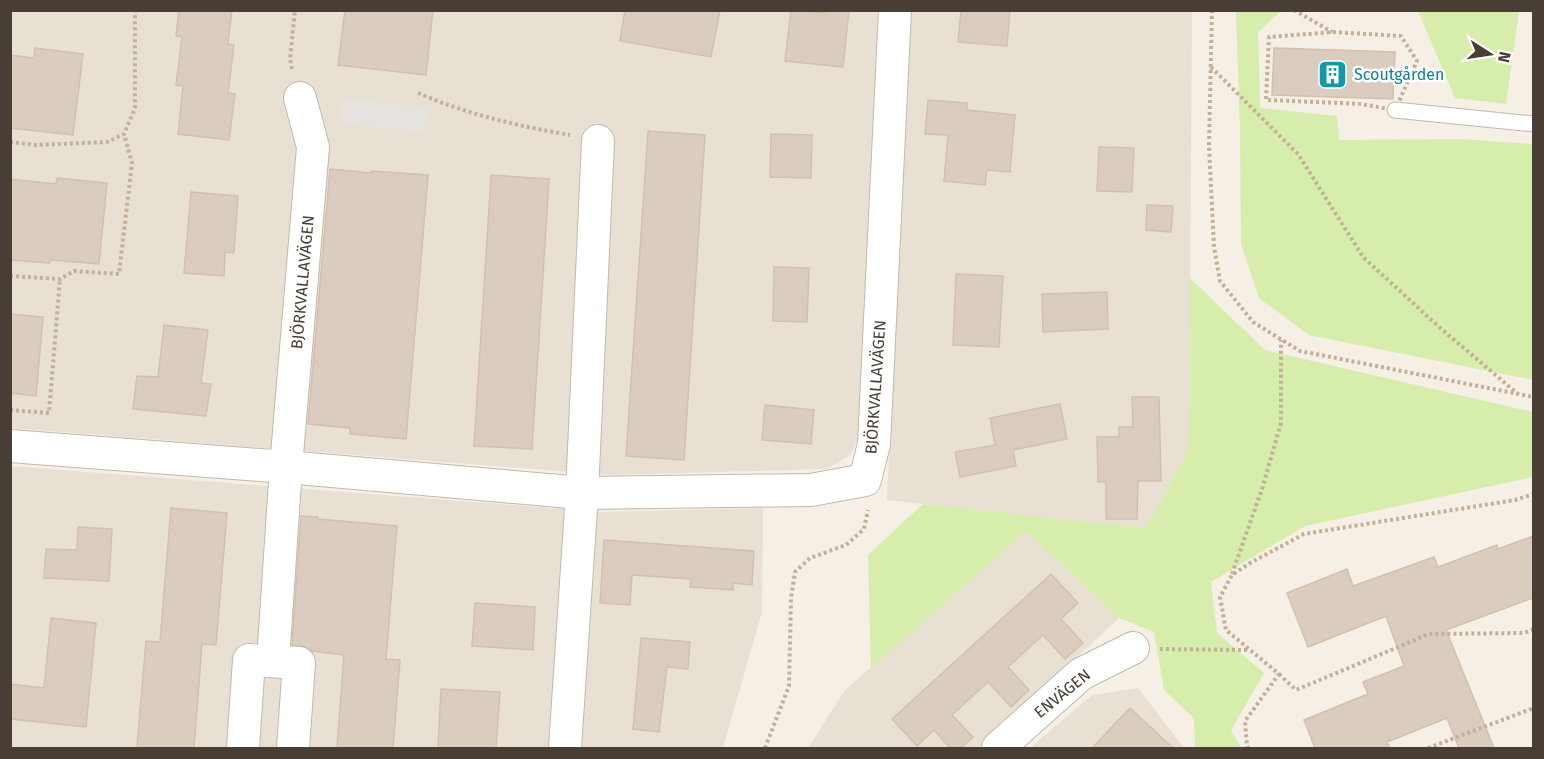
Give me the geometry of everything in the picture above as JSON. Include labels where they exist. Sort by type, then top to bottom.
[{"type":"street","name":"BJÖRKVALLAVÄGEN","points":[[866,480],[874,444],[895,10]]},
{"type":"street","name":"BJÖRKVALLAVÄGEN","points":[[273,661],[286,467],[313,147],[300,98]]},
{"type":"street","points":[[565,748],[582,493],[598,141]]},
{"type":"street","points":[[10,446],[582,493],[811,490],[866,480]]},
{"type":"street","name":"ENVÄGEN","points":[[998,748],[1081,674],[1133,648]]},
{"type":"street","points":[[243,748],[249,660],[298,663],[293,748]]},
{"type":"lane","points":[[1395,110],[1533,124]]},
{"type":"path","points":[[10,276],[60,279],[74,271],[119,274],[132,163],[124,134],[135,108],[135,10]]},
{"type":"path","points":[[295,10],[290,59],[300,98]]},
{"type":"path","points":[[1212,10],[1209,146],[1214,247],[1220,281],[1253,322],[1300,351],[1533,397]]},
{"type":"path","points":[[1294,10],[1333,32]]},
{"type":"path","points":[[1333,32],[1401,36],[1417,61],[1395,110],[1361,104],[1266,100],[1269,37],[1333,32]]},
{"type":"path","points":[[1211,67],[1298,154],[1363,256],[1439,327],[1519,394]]},
{"type":"path","points":[[418,93],[449,107],[534,129],[598,141]]},
{"type":"path","points":[[10,142],[36,145],[107,142],[124,134]]},
{"type":"path","points":[[10,410],[49,414],[60,279]]},
{"type":"path","points":[[1281,339],[1281,423],[1262,489],[1232,575],[1220,597],[1226,630],[1296,690],[1429,634],[1524,633],[1533,629]]},
{"type":"path","points":[[765,748],[789,686],[791,598],[795,572],[810,558],[846,545],[864,529],[868,507],[866,480]]},
{"type":"path","points":[[1232,575],[1304,534],[1515,500],[1533,494]]},
{"type":"path","points":[[1133,648],[1250,651]]},
{"type":"path","points":[[1249,748],[1247,747],[1245,722],[1279,674]]},
{"type":"path","points":[[1428,748],[1438,747],[1533,708]]},
{"type":"shaded area","points":[[10,11],[881,11],[860,436],[850,455],[827,469],[610,475],[11,428]]},
{"type":"shaded area","points":[[910,11],[1192,11],[1189,448],[1146,528],[887,500]]},
{"type":"shaded area","points":[[343,98],[427,108],[424,132],[341,123]]},
{"type":"shaded area","points":[[10,466],[604,512],[763,508],[762,612],[723,748],[11,748]]},
{"type":"shaded area","points":[[1026,531],[1119,618],[980,748],[808,748],[845,690]]},
{"type":"shaded area","points":[[1138,688],[1184,748],[1030,748],[1092,695]]},
{"type":"green space","points":[[1236,11],[1281,11],[1258,32],[1260,108],[1337,116],[1339,140],[1458,139],[1533,144],[1533,380],[1309,335],[1259,298],[1241,244]]},
{"type":"green space","points":[[1418,11],[1519,11],[1506,104],[1455,98]]},
{"type":"green space","points":[[1190,278],[1265,350],[1533,412],[1533,477],[1305,526],[1211,582],[1217,633],[1264,673],[1231,730],[1241,748],[1195,748],[1194,718],[1164,690],[1154,632],[1119,618],[1026,531],[871,668],[868,555],[923,504],[1146,528],[1189,448]]},
{"type":"building","points":[[179,10],[232,10],[228,44],[234,45],[228,93],[235,94],[229,140],[178,134],[183,86],[176,85],[182,37],[176,36]]},
{"type":"building","points":[[345,10],[433,10],[426,75],[338,65]]},
{"type":"building","points":[[625,10],[720,10],[711,57],[620,41]]},
{"type":"building","points":[[791,10],[825,13],[825,10],[849,10],[843,67],[785,61]]},
{"type":"building","points":[[961,10],[1010,10],[1007,46],[958,42]]},
{"type":"building","points":[[35,48],[83,54],[73,135],[10,128],[10,55],[34,58]]},
{"type":"building","name":"Scoutgården","points":[[1274,48],[1395,52],[1393,99],[1272,95]]},
{"type":"building","points":[[928,100],[967,103],[967,110],[1015,115],[1010,172],[987,170],[985,185],[944,181],[948,135],[925,134]]},
{"type":"building","points":[[648,131],[705,135],[684,460],[626,456]]},
{"type":"building","points":[[771,134],[812,135],[811,178],[770,177]]},
{"type":"building","points":[[1099,147],[1134,148],[1132,192],[1097,191]]},
{"type":"building","points":[[330,169],[428,175],[406,439],[350,434],[350,428],[308,424]]},
{"type":"building","points":[[491,175],[549,179],[532,449],[474,446]]},
{"type":"building","points":[[57,178],[107,183],[99,264],[10,260],[10,179],[56,184]]},
{"type":"building","points":[[191,192],[238,196],[234,253],[225,252],[224,276],[184,273]]},
{"type":"building","points":[[1147,205],[1173,206],[1171,232],[1146,230]]},
{"type":"building","points":[[774,267],[809,268],[807,322],[773,321]]},
{"type":"building","points":[[956,274],[1003,276],[999,347],[953,345]]},
{"type":"building","points":[[1107,292],[1108,329],[1043,332],[1042,294]]},
{"type":"building","points":[[10,314],[43,317],[36,396],[10,393]]},
{"type":"building","points":[[164,325],[208,330],[201,383],[211,384],[206,416],[133,409],[137,376],[158,377]]},
{"type":"building","points":[[1132,397],[1159,397],[1161,481],[1138,481],[1137,519],[1106,519],[1106,482],[1098,482],[1097,437],[1119,437],[1119,427],[1133,427]]},
{"type":"building","points":[[1060,404],[1067,439],[1013,450],[1016,466],[960,477],[955,452],[995,445],[990,418]]},
{"type":"building","points":[[765,405],[814,410],[811,444],[762,440]]},
{"type":"building","points":[[171,508],[227,513],[216,645],[202,644],[194,748],[137,748],[146,641],[160,642]]},
{"type":"building","points":[[301,516],[397,526],[386,659],[400,660],[393,748],[337,748],[344,655],[312,651],[301,645],[292,645]]},
{"type":"building","points":[[78,527],[112,529],[109,581],[44,578],[46,549],[77,550]]},
{"type":"building","points":[[1533,536],[1533,598],[1446,630],[1494,748],[1459,748],[1447,718],[1387,742],[1390,748],[1315,748],[1304,720],[1368,694],[1363,682],[1404,666],[1386,616],[1308,647],[1287,593],[1347,569],[1353,586],[1434,557],[1438,567],[1497,545],[1498,549]]},
{"type":"building","points":[[604,540],[754,551],[752,585],[733,583],[733,590],[690,587],[691,579],[632,575],[630,605],[600,603]]},
{"type":"building","points":[[1051,574],[1078,603],[1061,619],[1083,643],[1065,659],[1043,635],[1008,667],[1029,690],[1011,707],[988,682],[952,715],[973,737],[961,748],[950,748],[934,730],[917,746],[892,719]]},
{"type":"building","points":[[475,603],[535,607],[533,650],[472,646]]},
{"type":"building","points":[[51,618],[96,623],[86,727],[10,719],[10,684],[44,688]]},
{"type":"building","points":[[641,638],[690,642],[688,669],[667,667],[659,732],[633,729]]},
{"type":"building","points":[[441,689],[500,692],[496,748],[438,748]]},
{"type":"building","points":[[1130,708],[1173,748],[1092,748]]},
{"type":"place","name":"Scoutgården","points":[[1333,74]]}]
